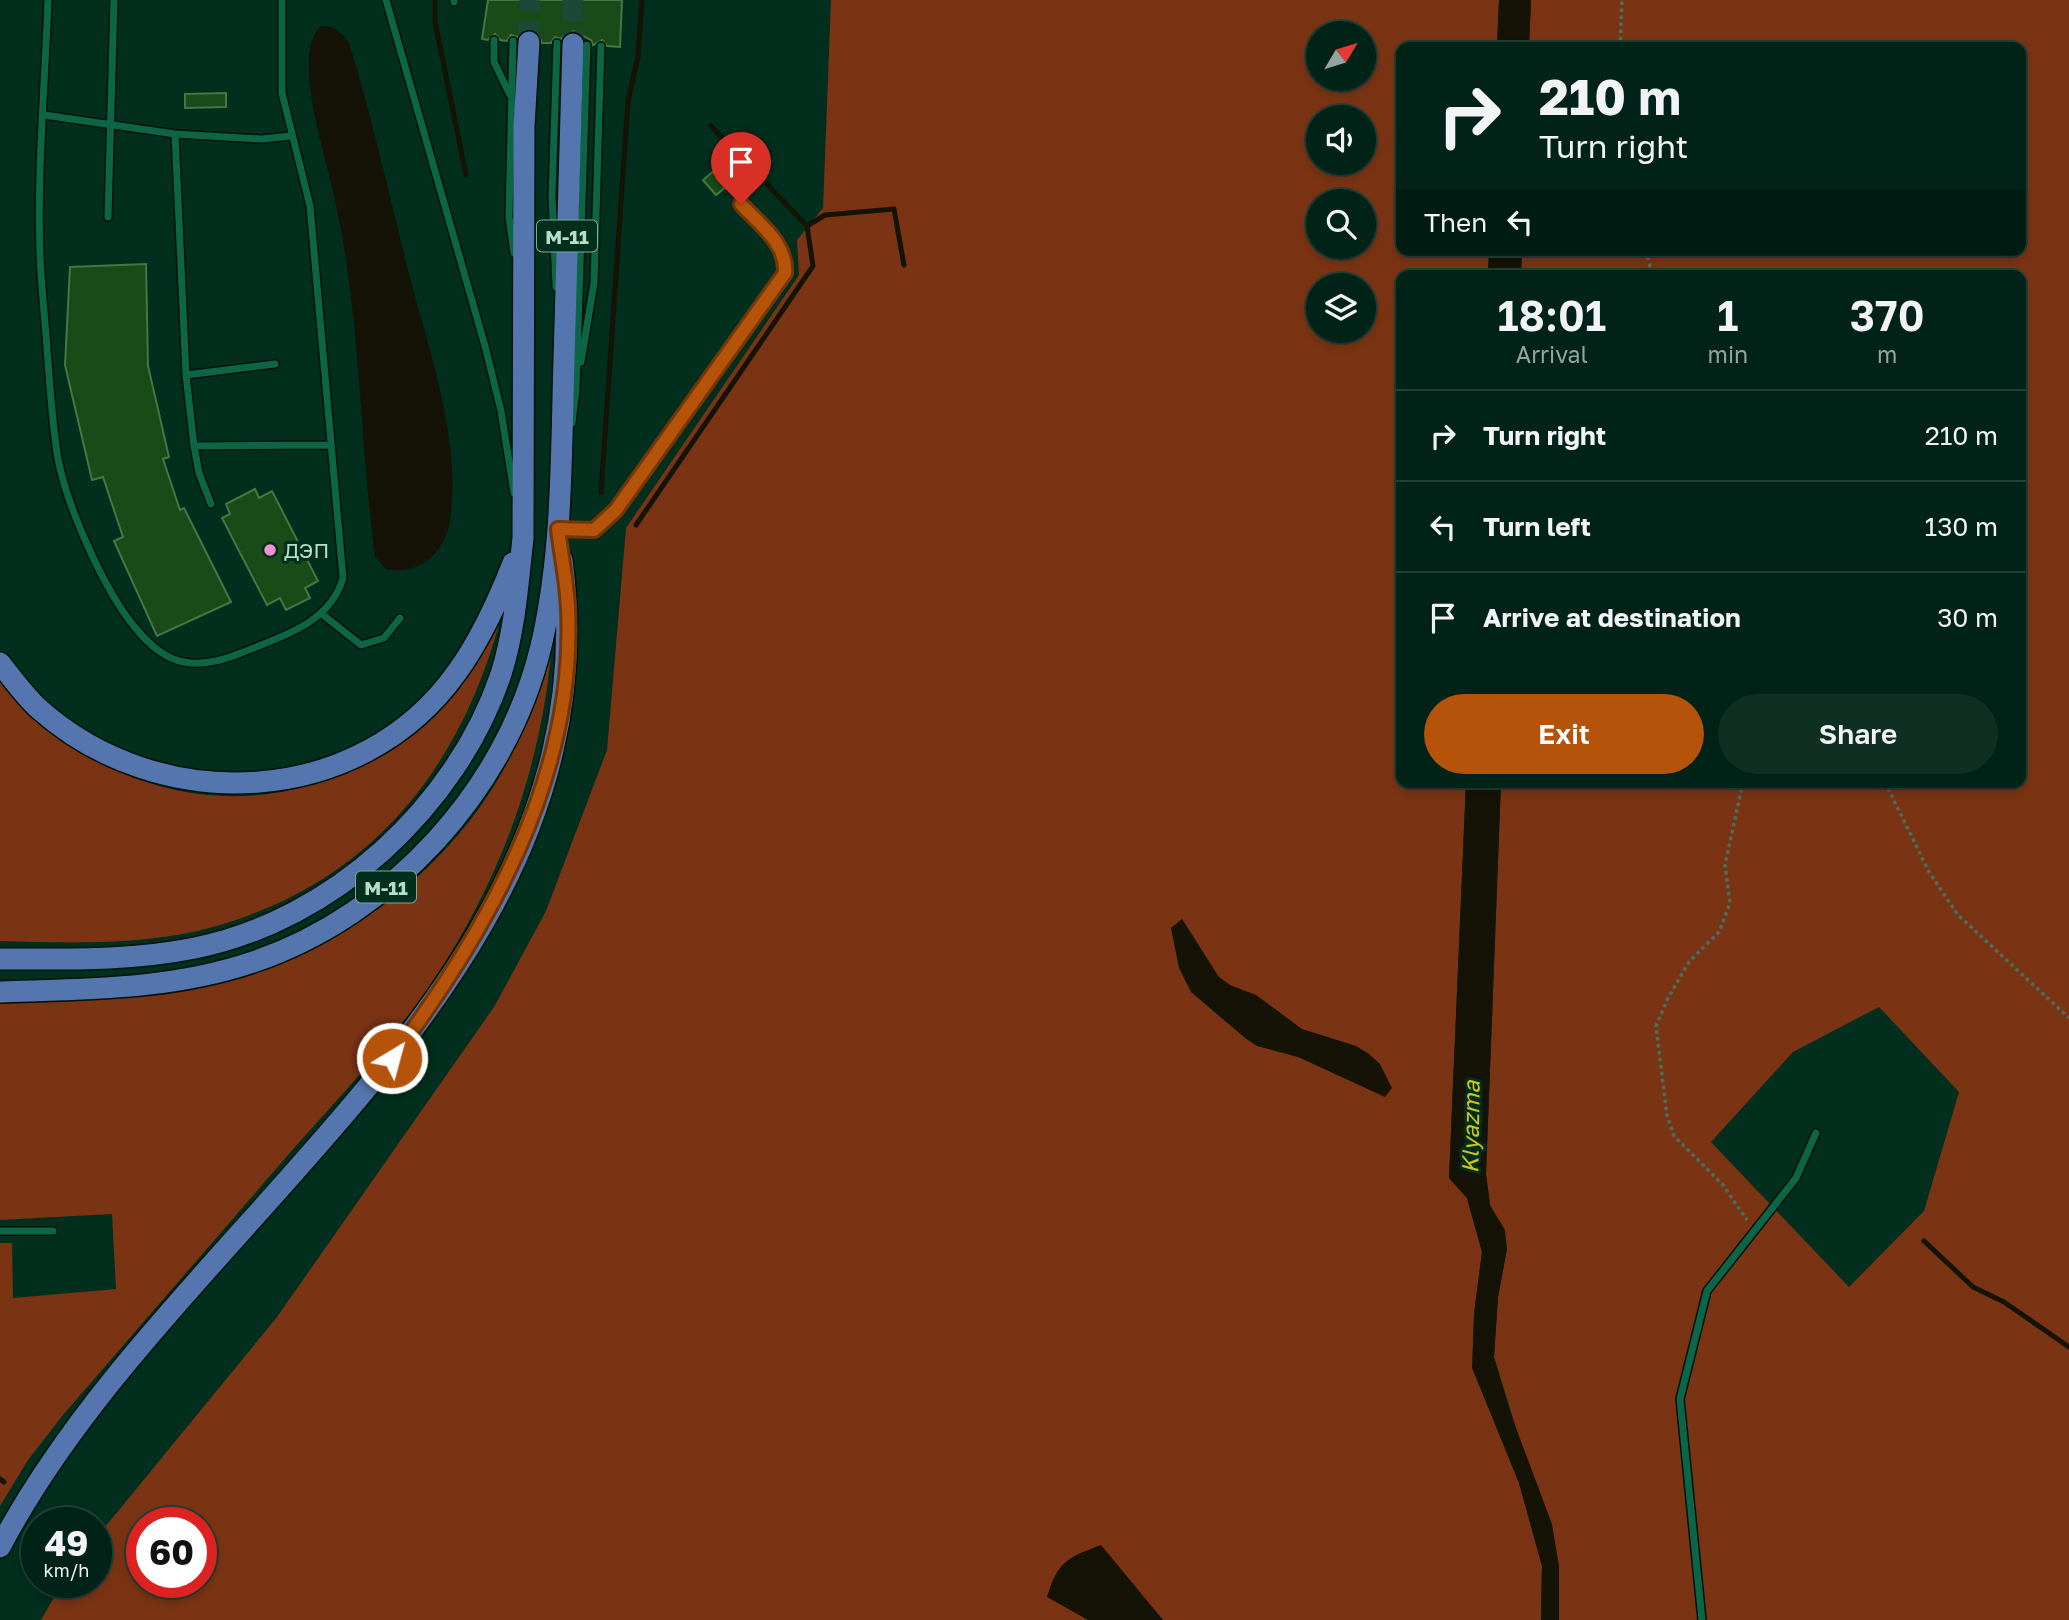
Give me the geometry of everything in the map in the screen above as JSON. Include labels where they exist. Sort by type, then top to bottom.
[{"type":"main road","name":"М-11","points":[[0,959],[151,956],[198,947],[245,933],[284,917],[355,873],[406,829],[442,783],[482,716],[501,673],[517,599],[522,534],[525,330],[521,41]]},
{"type":"main road","name":"М-11","points":[[0,992],[157,985],[251,962],[296,945],[341,921],[373,898],[426,851],[465,806],[511,730],[529,686],[541,645],[558,529],[572,44]]},
{"type":"main road","name":"М-11","points":[[0,1547],[28,1494],[76,1424],[392,1058],[444,989],[480,930],[513,863],[534,810],[554,741],[566,667],[568,609],[558,529]]},
{"type":"main road","name":"М-11","points":[[0,663],[37,708],[84,741],[128,763],[173,777],[239,784],[285,782],[340,765],[382,742],[423,710],[457,673],[479,637],[503,590],[522,534]]},
{"type":"lane","points":[[48,0],[40,253],[59,461],[82,531],[109,590],[134,626],[161,655],[177,663],[194,664],[222,660],[308,623],[334,602],[343,579],[310,206],[282,93],[282,0]]},
{"type":"lane","points":[[108,217],[114,0]]},
{"type":"lane","name":"М-11","points":[[386,0],[485,346],[501,411],[522,534]]},
{"type":"lane","points":[[494,40],[494,62],[511,96]]},
{"type":"lane","points":[[521,41],[511,96],[509,217],[525,330]]},
{"type":"lane","points":[[572,44],[576,390]]},
{"type":"lane","points":[[601,46],[594,283],[576,390],[558,529],[594,530],[616,510],[785,273],[786,259],[781,246],[741,204]]},
{"type":"lane","points":[[44,115],[176,134],[262,139],[291,136]]},
{"type":"lane","points":[[176,134],[186,375],[194,446],[200,474],[211,504]]},
{"type":"lane","points":[[186,375],[275,364]]},
{"type":"lane","points":[[194,446],[331,445]]},
{"type":"lane","points":[[322,614],[361,645],[369,645],[384,638],[400,618]]},
{"type":"lane","points":[[1702,1620],[1680,1399],[1707,1291],[1796,1178],[1816,1133]]},
{"type":"lane","points":[[0,1231],[53,1231]]},
{"type":"path","points":[[1620,42],[1622,0]]},
{"type":"path","points":[[1742,788],[1726,865],[1730,904],[1719,932],[1689,962],[1668,998],[1657,1026],[1667,1115],[1674,1136],[1723,1185],[1754,1230]]},
{"type":"path","points":[[1888,788],[1929,872],[1958,915],[2069,1018]]},
{"type":"shaded area","points":[[831,0],[1499,0],[1497,42],[1396,42],[1396,256],[1489,256],[1488,270],[1396,270],[1396,788],[1466,788],[1449,1178],[1467,1198],[1482,1252],[1474,1314],[1473,1368],[1519,1483],[1542,1566],[1541,1620],[1163,1620],[1135,1589],[1072,1610],[1088,1620],[41,1620],[54,1598],[112,1598],[112,1518],[277,1317],[494,1007],[546,911],[607,750],[626,528],[799,275],[797,240],[823,208]]},
{"type":"shaded area","points":[[1531,0],[2069,0],[2069,1620],[1559,1620],[1559,1566],[1494,1357],[1498,1297],[1507,1249],[1490,1205],[1486,1174],[1501,788],[2026,788],[2026,270],[1521,270],[1522,256],[2026,256],[2026,42],[1529,42]],"holes":[[[1879,1007],[1959,1092],[1924,1211],[1849,1287],[1711,1142],[1793,1052]]]},
{"type":"shaded area","points":[[501,617],[484,672],[462,723],[434,769],[402,811],[364,848],[321,880],[272,906],[217,926],[164,937],[109,942],[0,941],[0,682],[39,721],[83,753],[130,776],[180,791],[231,796],[283,792],[335,777],[394,744],[463,681]]},
{"type":"shaded area","points":[[552,643],[539,733],[515,819],[480,901],[434,979],[380,1050],[63,1415],[28,1460],[0,1506],[0,1243],[12,1243],[13,1298],[116,1289],[112,1214],[0,1220],[0,1004],[129,997],[206,986],[293,958],[335,937],[374,912],[411,883],[445,850],[500,776],[523,728]]},
{"type":"water","points":[[1499,0],[1531,0],[1529,42],[1497,42]]},
{"type":"water","points":[[321,26],[337,30],[349,43],[373,127],[447,426],[452,490],[447,533],[436,553],[419,566],[409,569],[386,569],[375,557],[349,281],[310,80],[309,58],[313,39]]},
{"type":"water","points":[[1489,256],[1522,256],[1521,270],[1488,270]]},
{"type":"water","name":"Klyazma","points":[[1466,788],[1501,788],[1486,1174],[1490,1205],[1505,1230],[1507,1249],[1498,1297],[1494,1357],[1510,1412],[1552,1524],[1559,1566],[1559,1620],[1541,1620],[1542,1566],[1519,1483],[1472,1368],[1474,1314],[1482,1252],[1467,1198],[1449,1178]]},
{"type":"water","points":[[1182,919],[1219,977],[1230,985],[1256,995],[1302,1029],[1356,1046],[1369,1054],[1380,1064],[1392,1088],[1385,1097],[1298,1057],[1257,1046],[1191,992],[1179,968],[1171,928]]},
{"type":"water","points":[[1101,1545],[1163,1620],[1088,1620],[1047,1597],[1055,1576],[1065,1562]]},
{"type":"building","points":[[488,0],[622,0],[620,47],[607,46],[602,40],[593,45],[591,40],[574,31],[566,33],[561,39],[555,37],[551,43],[542,43],[537,32],[529,29],[517,37],[511,35],[507,41],[500,40],[495,34],[488,40],[482,39]]},
{"type":"building","points":[[226,93],[226,107],[185,108],[185,94]]},
{"type":"building","points":[[715,170],[727,186],[716,195],[703,180]]},
{"type":"building","points":[[146,264],[148,366],[169,457],[163,459],[180,510],[184,508],[231,602],[157,636],[114,541],[123,537],[103,477],[92,480],[65,365],[70,267]]},
{"type":"building","name":"ДЭП","points":[[255,489],[259,498],[272,491],[318,581],[305,588],[310,598],[286,610],[280,598],[267,605],[222,518],[230,514],[226,504]]},
{"type":"waterway","points":[[435,0],[435,22],[466,175]]},
{"type":"waterway","points":[[601,493],[628,101],[638,57],[642,0]]},
{"type":"waterway","points":[[636,525],[813,266],[807,226],[711,126]]},
{"type":"waterway","points":[[807,226],[825,215],[894,209],[904,265]]},
{"type":"waterway","points":[[1924,1241],[1973,1287],[2004,1302],[2069,1347]]},
{"type":"waterway","points":[[0,1479],[4,1482]]},
{"type":"tunnel","points":[[529,42],[530,0]]},
{"type":"tunnel","points":[[573,0],[573,44]]},
{"type":"place","name":"ДЭП","points":[[270,550]]},
{"type":"route","points":[[392,1058],[444,989],[480,930],[513,863],[534,810],[554,741],[566,667],[568,609],[558,529],[594,530],[616,510],[785,273],[786,259],[781,246],[741,204]]}]
